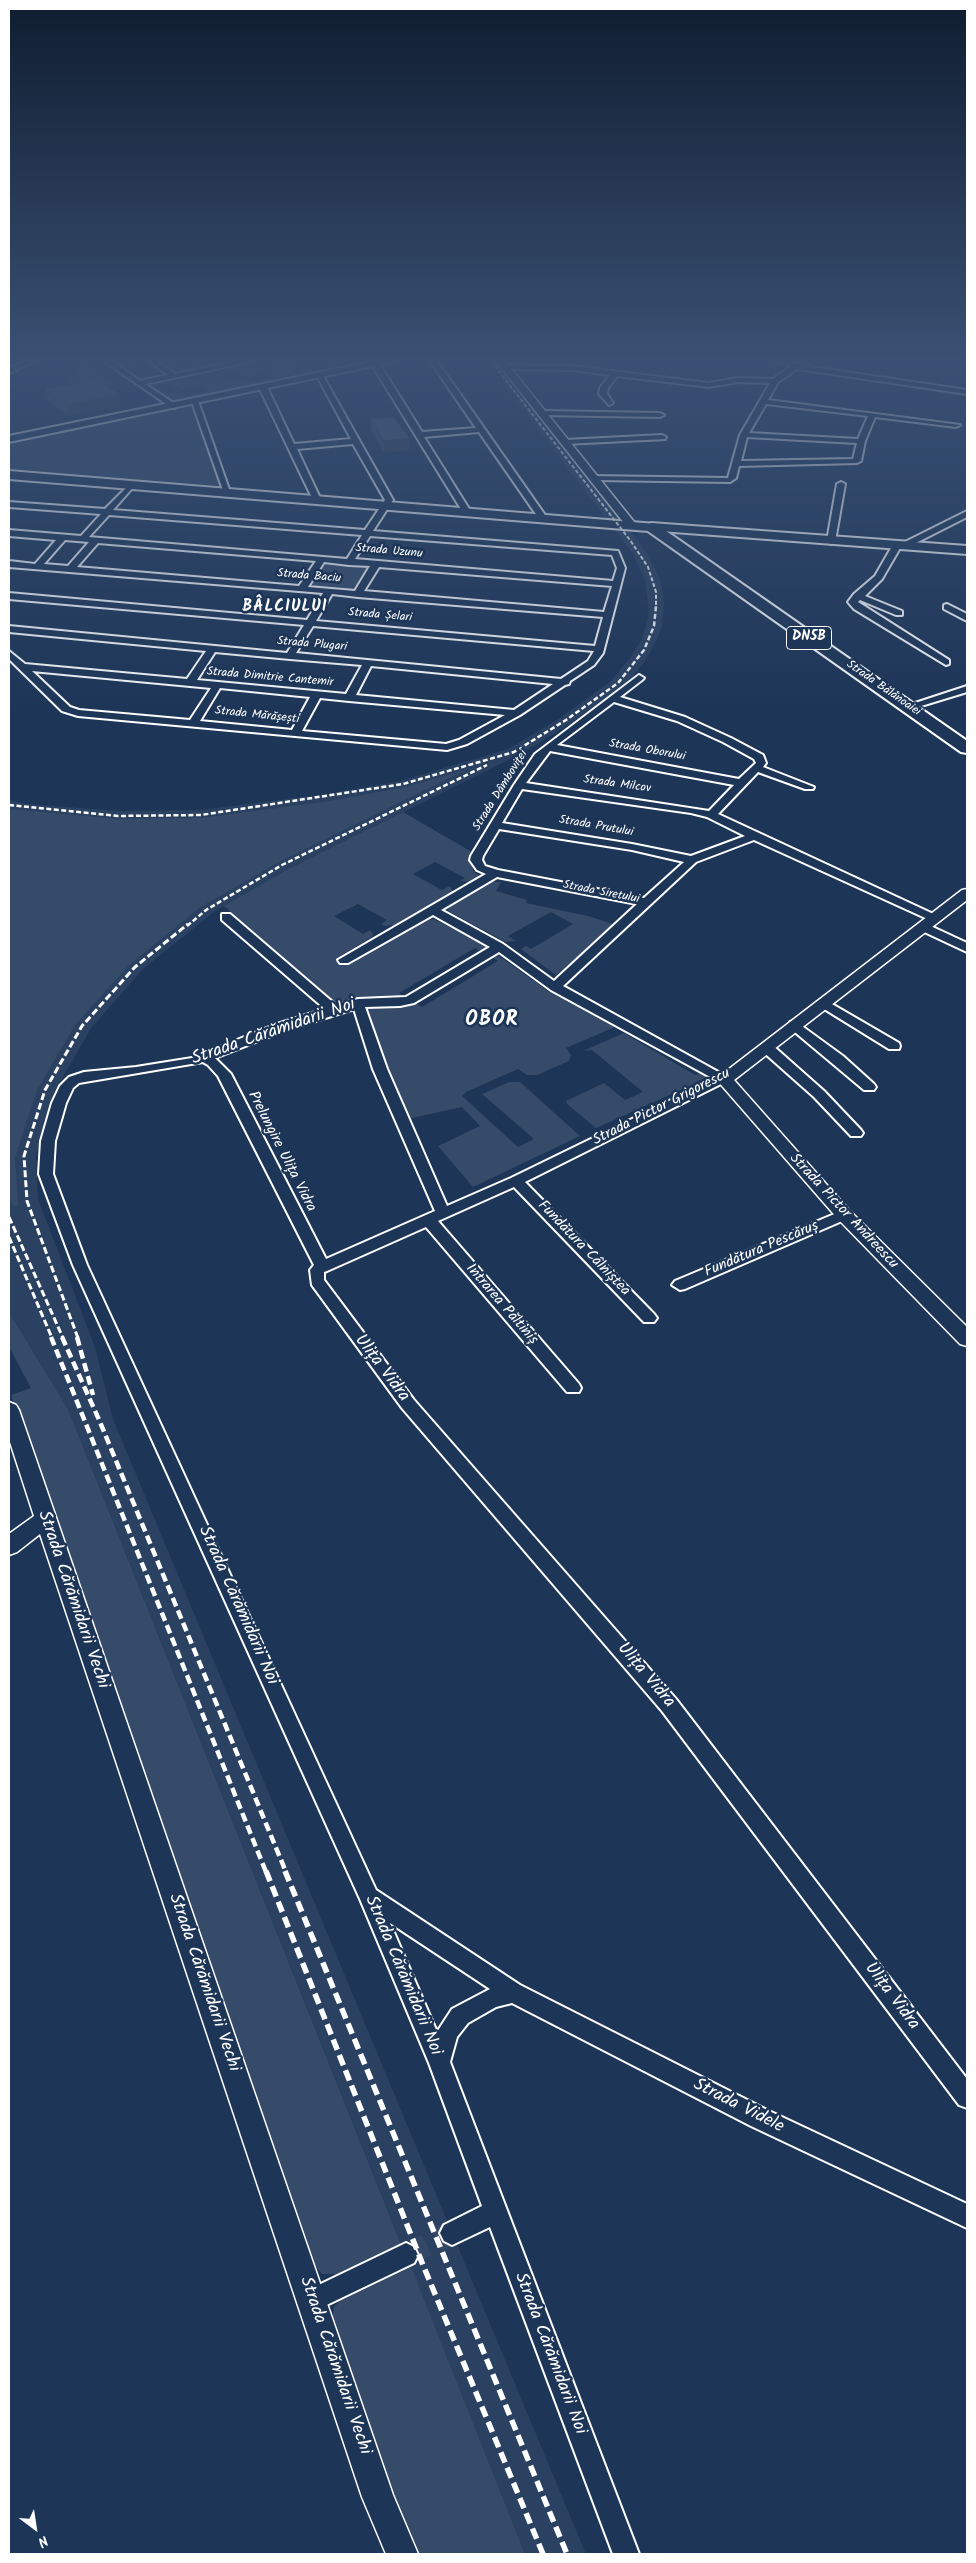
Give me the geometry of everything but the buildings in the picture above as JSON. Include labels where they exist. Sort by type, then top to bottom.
[{"type":"main road","points":[[84,481],[967,550]]},
{"type":"main road","name":"Strada Bălănoaiei","points":[[652,526],[967,748]]},
{"type":"street","points":[[223,481],[228,493]]},
{"type":"street","points":[[308,481],[317,500]]},
{"type":"street","points":[[350,562],[389,498],[379,481]]},
{"type":"street","points":[[447,481],[467,512]]},
{"type":"street","points":[[517,481],[543,518]]},
{"type":"street","points":[[596,481],[631,525]]},
{"type":"street","points":[[708,481],[726,481]]},
{"type":"street","points":[[83,539],[130,484]]},
{"type":"street","points":[[831,540],[841,484]]},
{"type":"street","points":[[9,504],[615,553],[621,568],[599,649],[591,663],[566,682]]},
{"type":"street","points":[[946,662],[857,607],[853,602],[857,596],[879,578],[900,545],[967,514]]},
{"type":"street","name":"Strada Uzunu","points":[[9,533],[617,584]]},
{"type":"street","points":[[38,566],[64,537]]},
{"type":"street","points":[[71,569],[96,540]]},
{"type":"street","points":[[302,589],[322,559]]},
{"type":"street","name":"Strada Baciu","points":[[9,564],[608,615]]},
{"type":"street","points":[[358,594],[376,564]]},
{"type":"street","points":[[290,656],[330,592]]},
{"type":"street","name":"Strada Șelari","points":[[9,596],[599,649]]},
{"type":"street","points":[[857,596],[899,613]]},
{"type":"street","points":[[948,607],[967,618]]},
{"type":"street","name":"Strada Plugari","points":[[9,629],[566,682]]},
{"type":"street","points":[[190,683],[213,648]]},
{"type":"street","name":"Strada Mărășești","points":[[9,654],[66,709],[73,712],[447,747],[463,742],[516,713],[566,682]]},
{"type":"street","points":[[349,698],[368,663]]},
{"type":"street","name":"Strada Dimitrie Cantemir","points":[[22,667],[516,713]]},
{"type":"street","name":"Strada Dâmboviței","points":[[496,873],[481,868],[476,860],[533,763],[548,747],[640,678]]},
{"type":"street","points":[[194,722],[218,686]]},
{"type":"street","points":[[908,707],[967,689]]},
{"type":"street","points":[[295,733],[316,695]]},
{"type":"street","points":[[614,699],[681,720],[720,736],[759,757],[762,763],[711,815]]},
{"type":"street","name":"Strada Oborului","points":[[548,747],[742,782]]},
{"type":"street","points":[[757,768],[809,787]]},
{"type":"street","name":"Strada Milcov","points":[[519,785],[691,810],[711,815],[930,923],[967,948]]},
{"type":"street","name":"Strada Prutului","points":[[496,825],[632,847],[692,860]]},
{"type":"street","points":[[692,860],[754,836]]},
{"type":"street","name":"Strada Siretului","points":[[496,873],[646,902],[692,860]]},
{"type":"street","points":[[344,960],[496,873]]},
{"type":"street","name":"Strada Pictor Grigorescu","points":[[322,1267],[516,1181],[724,1079],[967,893]]},
{"type":"street","points":[[555,987],[646,902]]},
{"type":"street","points":[[433,910],[499,947],[555,987],[724,1079]]},
{"type":"street","points":[[226,917],[334,1010]]},
{"type":"street","name":"Strada Cărămidarii Noi","points":[[499,947],[410,1000],[358,1003],[260,1034],[204,1058],[165,1066],[84,1076],[74,1080],[67,1086],[51,1132],[46,1174],[80,1265],[369,1897],[438,2062],[494,2213],[626,2554]]},
{"type":"street","points":[[358,1003],[380,1069],[443,1214]]},
{"type":"street","points":[[824,1004],[894,1046]]},
{"type":"street","points":[[795,1025],[838,1058],[869,1088]]},
{"type":"street","points":[[766,1047],[819,1094],[856,1133]]},
{"type":"street","name":"Prelungire Ulița Vidra","points":[[204,1058],[213,1062],[224,1074],[322,1267]]},
{"type":"street","name":"Strada Pictor Andreescu","points":[[724,1079],[844,1215],[967,1339]]},
{"type":"street","name":"Fundătura Câlniștea","points":[[516,1181],[649,1318]]},
{"type":"street","name":"Fundătura Pescăruș","points":[[680,1285],[844,1215]]},
{"type":"street","name":"Intrarea Păltiniș","points":[[428,1221],[573,1388]]},
{"type":"street","name":"Ulița Vidra","points":[[322,1267],[317,1270],[316,1275],[320,1287],[403,1397],[669,1705],[967,2097]]},
{"type":"street","name":"Strada Cărămidarii Vechi","points":[[9,1410],[44,1520],[378,2497],[402,2554]]},
{"type":"street","points":[[9,1546],[44,1520]]},
{"type":"street","name":"Strada Videle","points":[[369,1897],[512,1992],[759,2118],[967,2216]]},
{"type":"street","points":[[438,2062],[448,2032],[460,2016],[492,1998],[512,1992]]},
{"type":"street","points":[[452,2233],[494,2213]]},
{"type":"street","points":[[312,2300],[406,2256]]},
{"type":"shaded area","points":[[154,481],[220,481],[222,486]]},
{"type":"shaded area","points":[[577,481],[590,481],[621,520],[606,519]]},
{"type":"shaded area","points":[[612,526],[627,527],[647,553],[660,579],[664,603],[662,627],[656,641],[645,661],[626,684],[573,722],[521,754],[288,869],[214,912],[143,969],[92,1027],[55,1091],[36,1155],[38,1199],[95,1347],[113,1419],[586,2554],[525,2554],[68,1409],[9,1312],[9,800],[27,804],[120,811],[200,810],[327,794],[400,781],[508,749],[560,718],[611,681],[630,658],[642,639],[649,613],[645,579],[633,554]]},
{"type":"shaded area","points":[[326,563],[369,566],[354,591],[310,587]]},
{"type":"shaded area","points":[[468,769],[277,863],[199,908],[128,966],[75,1025],[37,1090],[15,1157],[18,1205],[13,1206],[9,1196],[9,809],[117,819],[201,818],[330,801],[406,787]]},
{"type":"shaded area","points":[[403,812],[472,852],[470,863],[474,872],[481,877],[472,882],[460,881],[465,878],[435,862],[413,874],[442,890],[450,886],[453,892],[394,925],[385,926],[381,924],[387,920],[358,904],[334,916],[363,934],[370,930],[373,934],[372,937],[338,957],[350,964],[423,921],[433,919],[485,944],[485,948],[482,952],[475,948],[399,993],[405,997],[370,998],[336,1006],[224,906],[288,869]]},
{"type":"shaded area","points":[[492,882],[501,882],[496,891],[527,900],[526,903],[588,916],[616,925],[556,975],[521,949],[526,946],[531,949],[573,924],[551,912],[508,936],[516,941],[506,942],[448,911],[449,906]]},
{"type":"shaded area","points":[[499,956],[548,991],[615,1027],[566,1048],[571,1055],[569,1061],[537,1075],[527,1075],[518,1069],[466,1092],[462,1096],[518,1147],[534,1139],[482,1094],[509,1082],[520,1082],[580,1136],[473,1187],[438,1146],[480,1126],[462,1107],[407,1119],[383,1068],[364,1006],[415,1003],[422,1007],[498,961],[492,957]]},
{"type":"shaded area","points":[[624,1033],[695,1075],[700,1073],[705,1076],[705,1079],[596,1128],[567,1104],[566,1101],[604,1083],[625,1100],[643,1092],[592,1050],[583,1051]]},
{"type":"shaded area","points":[[9,1312],[68,1409],[401,2244],[337,2274],[322,2274],[311,2262],[11,1395],[31,1388],[9,1347]]},
{"type":"shaded area","points":[[411,2267],[525,2554],[414,2554],[332,2321],[334,2307],[340,2301]]},
{"type":"tunnel","points":[[406,2255],[452,2233]]},
{"type":"railway","points":[[584,481],[630,540],[648,567],[656,592],[656,606]]},
{"type":"railway","points":[[9,805],[118,816],[201,815],[403,784],[514,752],[566,720],[618,683],[644,650],[654,626],[656,606]]},
{"type":"railway","points":[[187,926],[206,910],[282,865],[487,765]]},
{"type":"railway","points":[[78,1338],[27,1201],[24,1156],[45,1090],[82,1026],[135,967],[188,924]]},
{"type":"railway","points":[[9,1217],[63,1338]]},
{"type":"railway","points":[[9,1237],[52,1338]]},
{"type":"railway","points":[[51,1337],[266,1872]]},
{"type":"railway","points":[[62,1337],[100,1422],[286,1872]]},
{"type":"railway","points":[[77,1337],[93,1395]]},
{"type":"railway","points":[[266,1871],[423,2265],[543,2554]]},
{"type":"railway","points":[[285,1871],[567,2554]]},
{"type":"district","name":"BÂLCIULUI","points":[[285,608]]},
{"type":"district","name":"OBOR","points":[[492,1022]]}]
